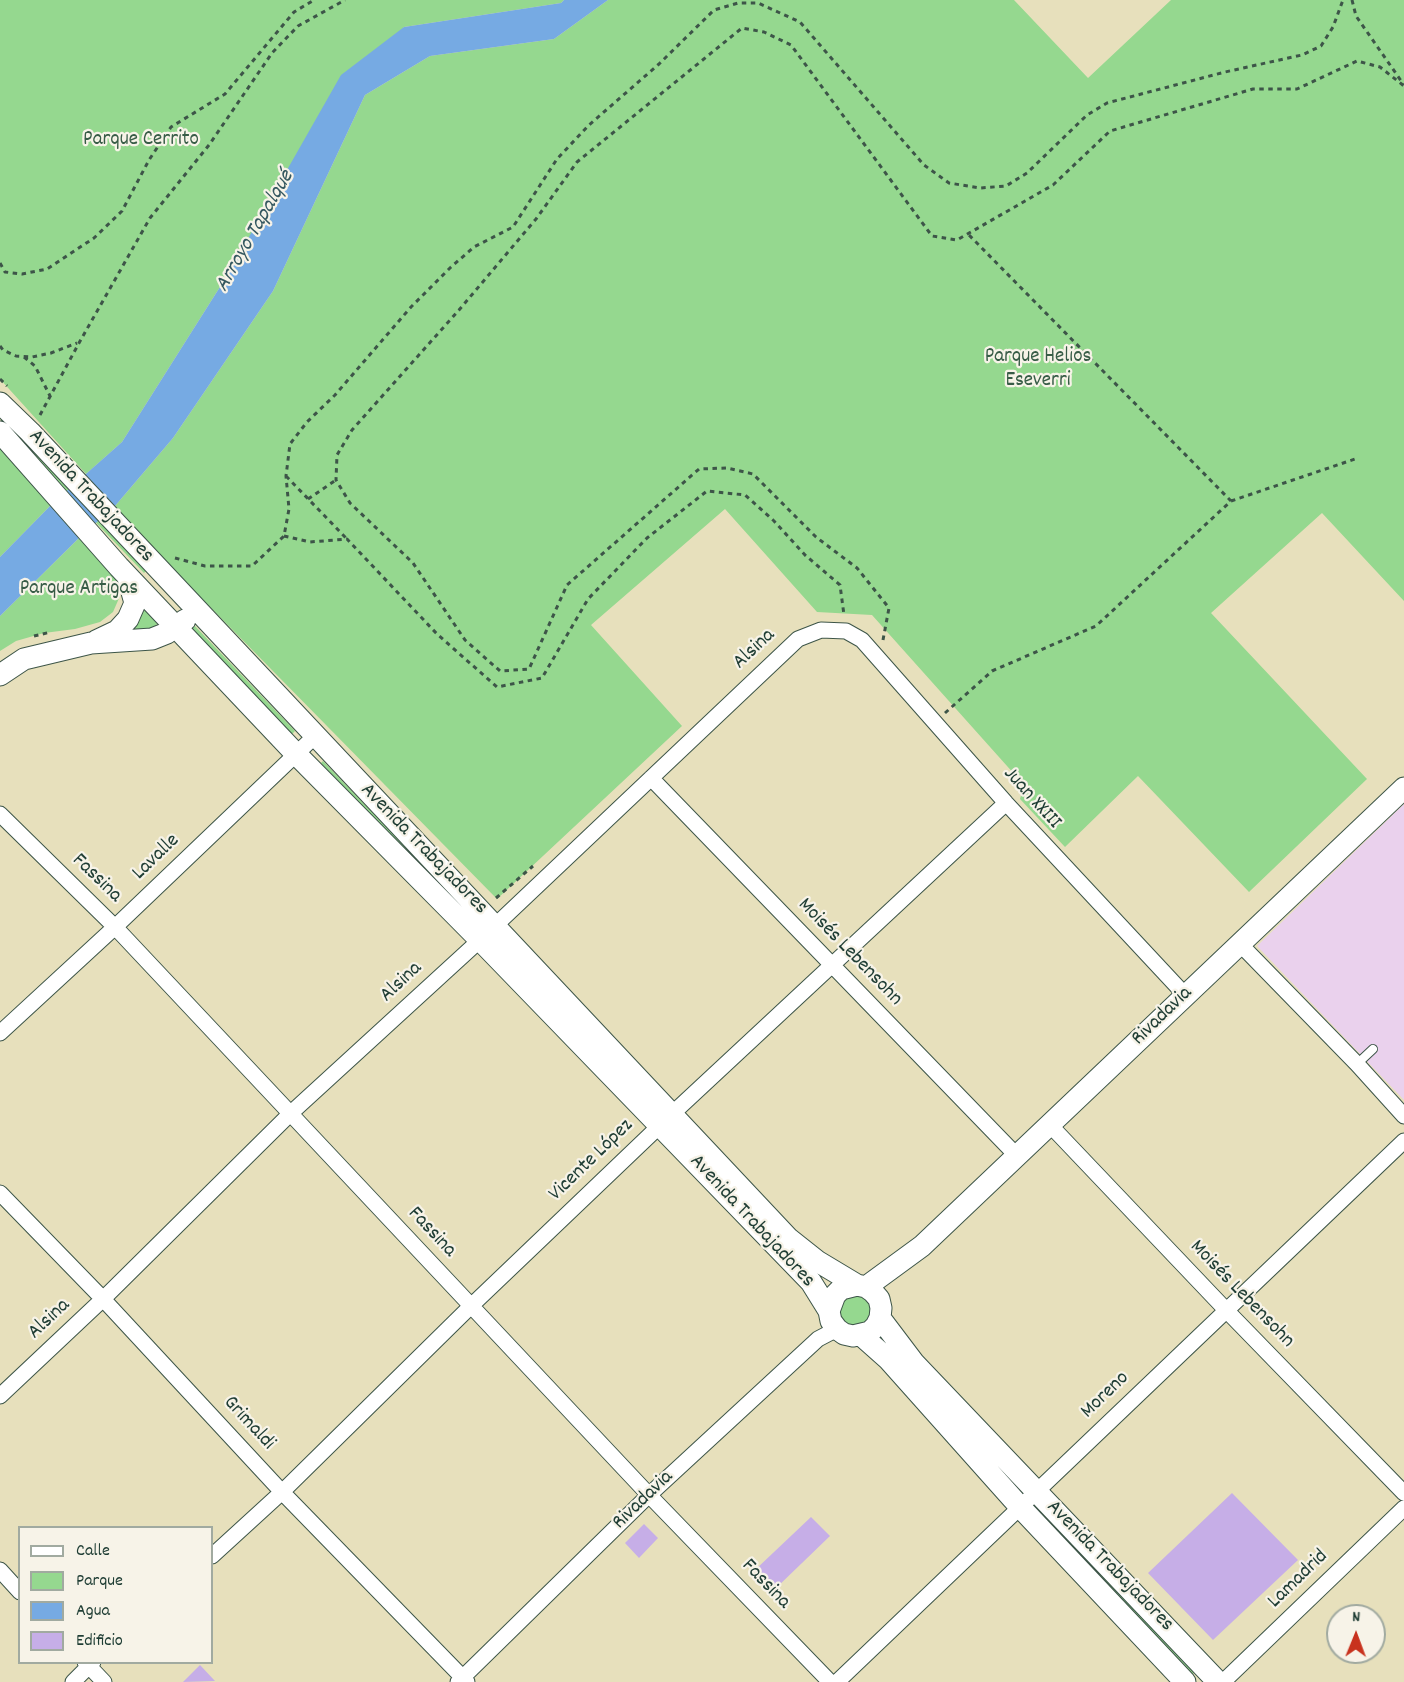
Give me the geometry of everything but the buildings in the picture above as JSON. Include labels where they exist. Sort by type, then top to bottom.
[{"type":"main road","name":"Avenida Trabajadores","points":[[0,403],[34,426],[142,553],[315,736],[488,933],[665,1120],[811,1282],[833,1320]]},
{"type":"main road","name":"Avenida Trabajadores","points":[[0,432],[123,572],[296,754],[488,933]]},
{"type":"main road","points":[[91,643],[117,631],[128,619],[135,603],[123,572]]},
{"type":"main road","points":[[0,675],[24,659],[91,643],[152,639],[167,633],[198,611]]},
{"type":"main road","name":"Rivadavia","points":[[881,1313],[896,1280],[922,1246],[1404,788]]},
{"type":"main road","name":"Avenida Trabajadores","points":[[665,1120],[788,1238],[817,1261],[861,1286]]},
{"type":"main road","name":"Rivadavia","points":[[861,1286],[922,1246]]},
{"type":"main road","points":[[861,1286],[873,1292],[879,1299],[881,1313],[876,1326],[870,1332],[862,1336],[844,1334],[833,1320],[835,1295],[841,1289],[861,1286]]},
{"type":"main road","name":"Avenida Trabajadores","points":[[881,1313],[914,1363],[1218,1682]]},
{"type":"main road","name":"Avenida Trabajadores","points":[[862,1336],[889,1360],[1021,1508],[1185,1682]]},
{"type":"street","name":"Alsina","points":[[0,1396],[103,1299],[291,1113],[488,933],[798,639],[821,630],[846,631]]},
{"type":"street","name":"Juan XXIII","points":[[846,631],[862,640],[1006,803],[1186,996]]},
{"type":"street","name":"Lavalle","points":[[0,1033],[116,927],[315,736]]},
{"type":"street","name":"Moisés Lebensohn","points":[[651,778],[1017,1156]]},
{"type":"street","name":"Vicente López","points":[[213,1555],[282,1492],[665,1120],[1006,803]]},
{"type":"street","name":"Fassina","points":[[0,814],[116,927],[649,1495],[830,1682]]},
{"type":"street","points":[[1240,944],[1357,1064],[1404,1116]]},
{"type":"street","name":"Moisés Lebensohn","points":[[1050,1125],[1404,1493]]},
{"type":"street","name":"Moreno","points":[[837,1682],[1404,1141]]},
{"type":"street","name":"Grimaldi","points":[[0,1194],[103,1299],[282,1492],[462,1680]]},
{"type":"street","name":"Rivadavia","points":[[462,1680],[649,1495],[818,1339],[833,1320]]},
{"type":"street","name":"Lamadrid","points":[[1223,1682],[1404,1508]]},
{"type":"street","points":[[0,1570],[18,1590]]},
{"type":"street","points":[[72,1682],[89,1664],[104,1682]]},
{"type":"lane","points":[[1357,1064],[1373,1049]]},
{"type":"path","points":[[0,263],[5,272],[21,274],[47,269],[94,238],[122,211],[149,160],[171,127],[225,94],[294,12],[314,0]]},
{"type":"path","points":[[34,426],[150,218],[209,146],[272,52],[298,26],[345,0]]},
{"type":"path","points":[[166,555],[205,566],[252,566],[284,536],[289,509],[286,477],[290,444],[307,422],[335,394],[411,307],[474,247],[513,227],[557,159],[589,125],[659,64],[714,10],[738,3],[758,3],[800,22],[924,165],[950,183],[980,188],[1006,186],[1027,173],[1087,115],[1107,103],[1302,55],[1321,46],[1333,27],[1343,0]]},
{"type":"path","points":[[1352,0],[1356,16],[1404,85]]},
{"type":"path","points":[[879,659],[889,608],[857,568],[816,537],[753,474],[727,468],[699,469],[567,585],[529,669],[500,671],[465,640],[413,563],[350,503],[336,480],[338,455],[352,430],[536,219],[576,162],[742,28],[764,32],[790,45],[932,236],[957,240],[1053,185],[1110,131],[1253,89],[1297,89],[1357,62],[1380,67],[1404,85]]},
{"type":"path","points":[[968,234],[1230,501]]},
{"type":"path","points":[[0,346],[3,350],[16,356],[23,356],[51,353],[79,343]]},
{"type":"path","points":[[23,356],[35,366],[50,396]]},
{"type":"path","points":[[935,722],[992,671],[1096,626],[1230,501],[1355,459]]},
{"type":"path","points":[[286,477],[437,634],[497,687],[542,678],[588,600],[647,538],[707,491],[745,495],[774,521],[805,555],[840,585],[846,631]]},
{"type":"path","points":[[308,500],[336,480]]},
{"type":"path","points":[[284,536],[310,542],[347,540]]},
{"type":"path","points":[[25,638],[54,632]]},
{"type":"path","points":[[489,891],[497,899],[539,860]]},
{"type":"shaded area","points":[[1404,804],[1404,1100],[1257,946]]},
{"type":"green space","name":"Parque Cerrito","points":[[0,0],[564,0],[561,3],[404,27],[225,279],[122,442],[86,474],[0,379]]},
{"type":"green space","name":"Parque Helios Eseverri","points":[[608,0],[1014,0],[1088,78],[1171,0],[1404,0],[1404,601],[1322,513],[1211,613],[1367,779],[1249,892],[1138,776],[1065,847],[1020,799],[1024,785],[872,615],[817,612],[725,509],[591,625],[682,726],[497,899],[156,552],[115,506],[173,438],[273,291],[365,95],[430,56],[554,39]]},
{"type":"green space","points":[[2,419],[147,570],[144,573],[0,422]]},
{"type":"green space","name":"Parque Artigas","points":[[0,446],[52,504],[0,557]]},
{"type":"green space","name":"Parque Artigas","points":[[80,537],[119,583],[120,596],[113,612],[100,622],[16,641],[0,651],[0,616]]},
{"type":"green space","points":[[146,607],[158,622],[155,627],[138,634],[129,629],[141,610]]},
{"type":"green space","points":[[193,624],[295,731],[292,734],[191,627]]},
{"type":"green space","points":[[323,761],[468,913],[465,915],[321,763]]},
{"type":"green space","points":[[860,1294],[872,1305],[869,1322],[853,1328],[839,1318],[838,1306],[844,1297]]},
{"type":"green space","points":[[1050,1520],[1195,1671],[1193,1674],[1048,1522]]},
{"type":"water","name":"Arroyo Tapalqué","points":[[564,0],[608,0],[554,39],[430,56],[365,95],[273,291],[173,438],[115,506],[0,616],[0,557],[52,504],[122,442],[225,279],[341,75],[404,27],[561,3]]}]
